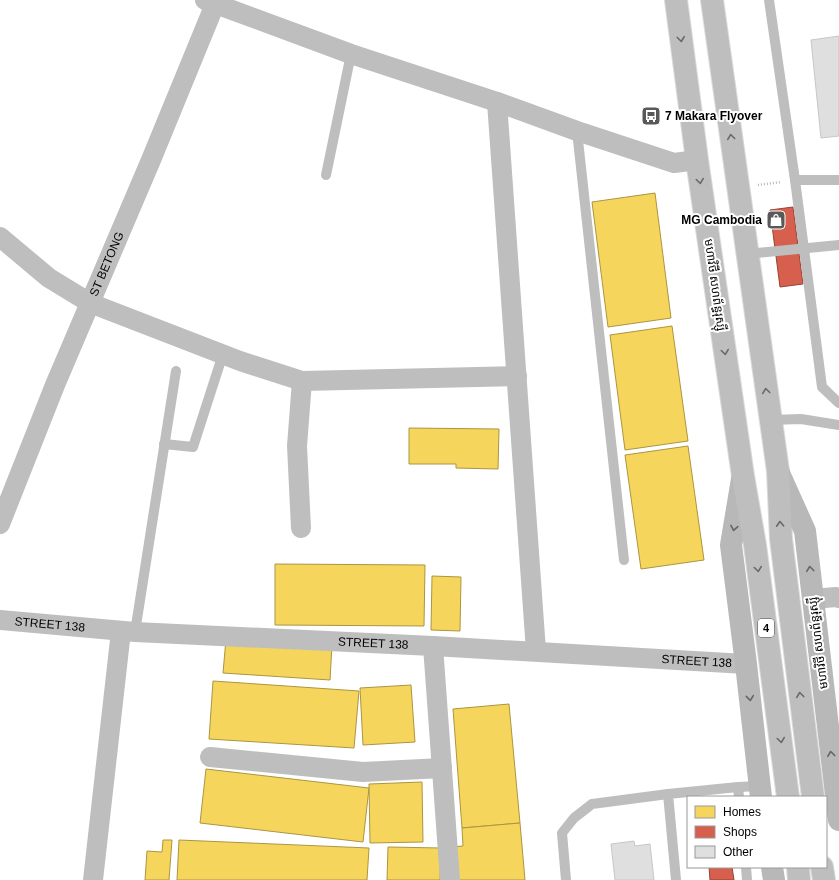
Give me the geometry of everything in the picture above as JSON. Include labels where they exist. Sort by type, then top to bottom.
[{"type":"highway","name":"មហាវិថី សហព័ន្ធរុស្ស៊ី","points":[[676,0],[697,160],[743,476],[755,545],[787,788]]},
{"type":"highway","name":"មហាវិថី សហព័ន្ធរុស្ស៊ី","points":[[712,0],[778,471],[781,539],[813,796]]},
{"type":"highway","points":[[798,868],[800,880]]},
{"type":"highway","points":[[822,868],[824,880]]},
{"type":"main road","name":"មហាវិថី សហព័ន្ធរុស្ស៊ី","points":[[778,471],[805,531],[839,820]]},
{"type":"main road","name":"មហាវិថី សហព័ន្ធរុស្ស៊ី","points":[[743,476],[731,545],[746,664],[752,790]]},
{"type":"main road","points":[[772,868],[774,880]]},
{"type":"street","points":[[210,2],[351,54],[497,102],[577,131],[674,163],[697,160]]},
{"type":"street","name":"ST BETONG","points":[[0,524],[55,385],[151,160],[210,2]]},
{"type":"street","points":[[497,102],[536,651]]},
{"type":"street","points":[[0,237],[49,278],[90,303],[223,354],[302,381],[517,376]]},
{"type":"street","points":[[301,528],[297,446],[302,381]]},
{"type":"street","points":[[813,599],[839,598]]},
{"type":"street","name":"STREET 138","points":[[0,620],[128,632],[536,651],[746,664]]},
{"type":"street","points":[[93,880],[128,632]]},
{"type":"street","points":[[433,646],[450,880]]},
{"type":"street","points":[[210,757],[363,772],[442,768]]},
{"type":"lane","points":[[769,0],[795,180],[822,387],[839,403]]},
{"type":"lane","points":[[326,175],[351,54]]},
{"type":"lane","points":[[577,131],[624,560]]},
{"type":"lane","points":[[795,180],[839,180]]},
{"type":"lane","points":[[747,254],[839,245]]},
{"type":"lane","points":[[164,444],[193,447],[223,354]]},
{"type":"lane","points":[[128,632],[164,444],[176,371]]},
{"type":"lane","points":[[770,420],[801,418],[839,425]]},
{"type":"lane","points":[[566,880],[562,833],[574,818],[592,804],[668,794],[752,790]]},
{"type":"lane","points":[[741,796],[752,790]]},
{"type":"lane","points":[[668,794],[676,880]]},
{"type":"lane","points":[[746,868],[748,880]]},
{"type":"path","points":[[738,187],[795,180]]},
{"type":"building: Homes","points":[[655,193],[671,318],[608,327],[592,202]]},
{"type":"building: Homes","points":[[672,326],[688,441],[625,450],[610,335]]},
{"type":"building: Homes","points":[[409,428],[499,429],[498,469],[456,468],[456,464],[409,464]]},
{"type":"building: Homes","points":[[688,446],[704,560],[641,569],[625,455]]},
{"type":"building: Homes","points":[[275,564],[425,565],[424,626],[275,625]]},
{"type":"building: Homes","points":[[432,576],[461,577],[460,631],[431,630]]},
{"type":"building: Homes","points":[[226,639],[332,645],[330,680],[223,673]]},
{"type":"building: Homes","points":[[213,681],[359,691],[354,748],[209,739]]},
{"type":"building: Homes","points":[[411,685],[415,742],[363,745],[360,688]]},
{"type":"building: Homes","points":[[509,704],[520,823],[462,828],[453,709]]},
{"type":"building: Homes","points":[[206,769],[369,788],[363,842],[200,823]]},
{"type":"building: Homes","points":[[422,782],[423,842],[370,843],[369,784]]},
{"type":"building: Homes","points":[[520,823],[525,880],[454,880],[451,847],[463,846],[462,828]]},
{"type":"building: Homes","points":[[163,840],[172,840],[169,880],[145,880],[147,851],[162,852]]},
{"type":"building: Homes","points":[[179,840],[369,848],[367,880],[177,880]]},
{"type":"building: Homes","points":[[388,847],[441,848],[440,880],[387,880]]},
{"type":"building: Shops","points":[[793,207],[803,284],[780,287],[770,210]]},
{"type":"building: Shops","points":[[709,868],[732,868],[734,880],[710,880]]},
{"type":"building: Other","points":[[839,36],[839,136],[821,138],[811,40]]},
{"type":"building: Other","points":[[634,841],[635,846],[650,844],[654,880],[615,880],[611,844]]},
{"type":"place","name":"7 Makara Flyover","points":[[651,116]]},
{"type":"place","name":"MG Cambodia","points":[[776,220]]}]
